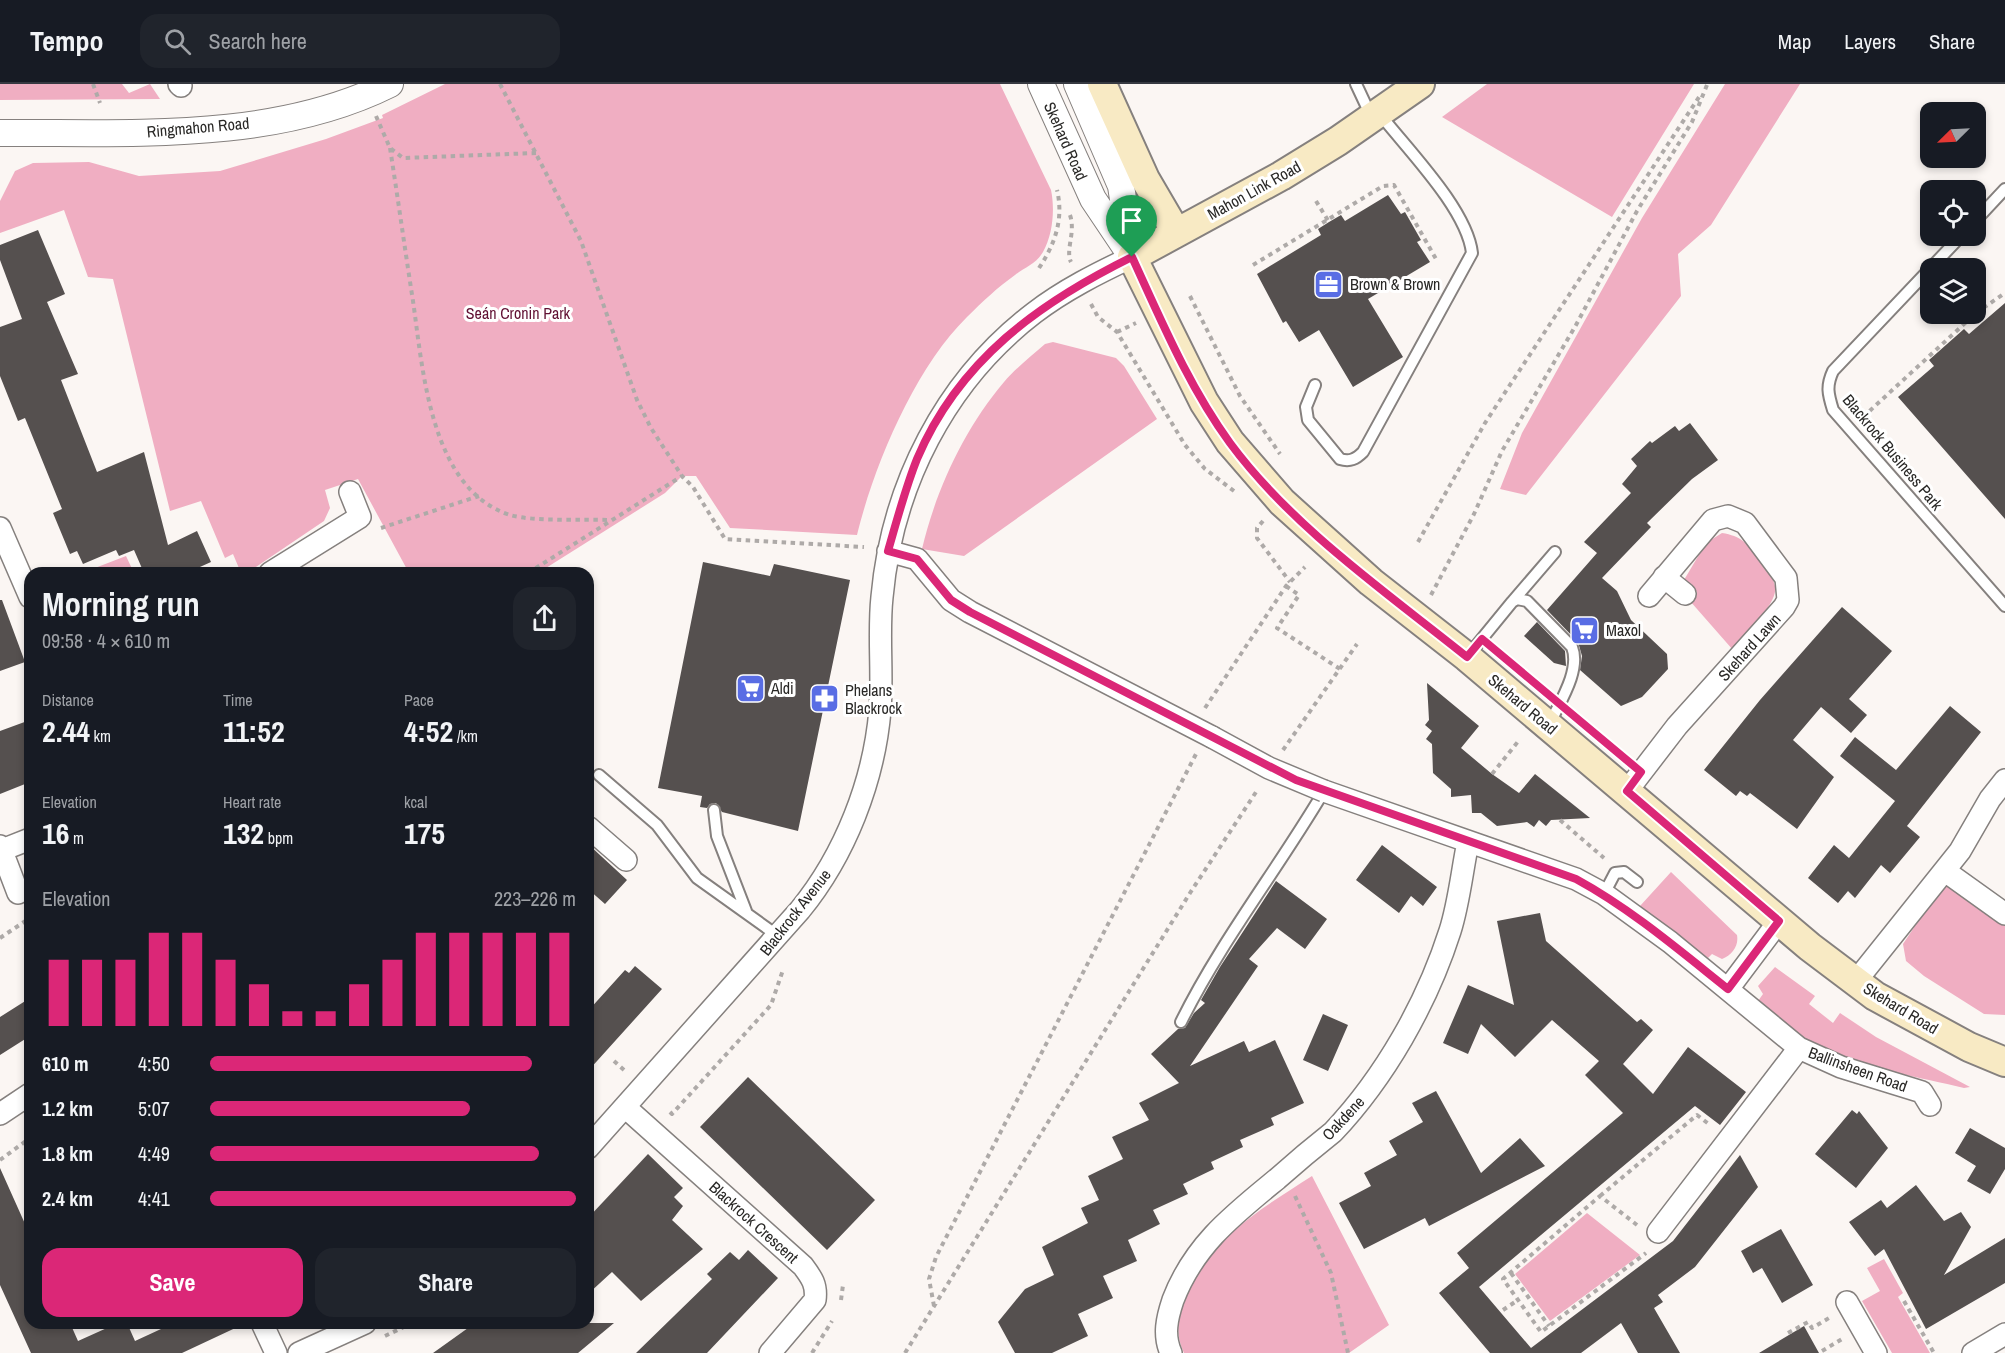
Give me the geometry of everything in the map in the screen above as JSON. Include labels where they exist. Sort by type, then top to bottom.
[{"type":"main road","points":[[1102,84],[1145,179],[1176,232]]},
{"type":"main road","name":"Mahon Link Road","points":[[1132,257],[1281,176],[1338,141],[1420,84]]},
{"type":"main road","name":"Skehard Road","points":[[1132,257],[1192,380],[1230,442],[1282,502],[1371,582],[1429,605],[1467,657],[1779,921],[1856,981],[1908,1015],[1969,1047],[2005,1062]]},
{"type":"street","name":"Skehard Road","points":[[1041,84],[1093,199],[1132,257]]},
{"type":"street","name":"Skehard Road","points":[[1077,84],[1121,186],[1132,257]]},
{"type":"street","name":"Ringmahon Road","points":[[0,133],[211,128],[285,118],[379,89]]},
{"type":"street","name":"Blackrock Avenue","points":[[594,1141],[778,936],[811,897],[830,868],[850,825],[870,768],[880,711],[879,549],[899,510],[918,457],[944,411],[963,383],[1000,342],[1034,312],[1081,282],[1132,257]]},
{"type":"street","points":[[280,567],[360,517],[350,492]]},
{"type":"street","name":"Skehard Lawn","points":[[1627,791],[1677,726],[1788,600],[1786,578],[1745,523],[1728,516],[1713,520],[1649,596]]},
{"type":"street","points":[[2,540],[24,585]]},
{"type":"street","name":"Ballinsheen Road","points":[[879,549],[917,559],[951,600],[970,612],[1269,768],[1324,791],[1552,869],[1604,894],[1728,989],[1799,1048],[1841,1066],[1922,1092],[1930,1105]]},
{"type":"street","points":[[1664,577],[1685,594]]},
{"type":"street","points":[[1856,981],[1945,871],[2005,780]]},
{"type":"street","points":[[594,832],[626,861]]},
{"type":"street","points":[[18,893],[1,848],[24,841]]},
{"type":"street","name":"Oakdene","points":[[1171,1353],[1166,1324],[1176,1293],[1191,1262],[1212,1234],[1349,1115],[1388,1060],[1412,1017],[1445,945],[1468,842]]},
{"type":"street","points":[[1945,871],[2005,914]]},
{"type":"street","points":[[1728,989],[1779,921]]},
{"type":"street","points":[[1657,1236],[1799,1048]]},
{"type":"street","points":[[0,1114],[24,1098]]},
{"type":"street","name":"Blackrock Crescent","points":[[625,1107],[803,1266],[813,1279],[815,1300],[770,1353]]},
{"type":"street","points":[[1840,1309],[1876,1353]]},
{"type":"street","points":[[265,1329],[276,1353]]},
{"type":"street","points":[[299,1353],[352,1329]]},
{"type":"street","points":[[1973,1353],[2005,1334]]},
{"type":"lane","points":[[1315,385],[1306,406],[1308,420],[1340,459],[1357,458],[1363,452],[1472,253],[1466,232],[1436,182],[1375,115],[1356,84]]},
{"type":"lane","points":[[1986,209],[2005,189]]},
{"type":"lane","name":"Blackrock Business Park","points":[[1952,246],[1833,371],[1827,383],[1828,396],[1833,410],[2005,606]]},
{"type":"lane","points":[[1467,657],[1555,552]]},
{"type":"lane","points":[[1512,602],[1517,599],[1527,601],[1572,647],[1576,656],[1571,675],[1549,726]]},
{"type":"lane","points":[[599,775],[657,825],[697,878],[778,936]]},
{"type":"lane","points":[[1181,1022],[1198,987],[1287,854],[1324,791]]},
{"type":"lane","points":[[714,810],[717,836],[741,904],[749,916]]},
{"type":"lane","points":[[1604,894],[1615,873],[1624,872],[1637,882]]},
{"type":"path","points":[[93,84],[100,103]]},
{"type":"path","points":[[500,84],[581,241],[637,400],[651,428],[682,476],[693,487],[725,539],[879,549]]},
{"type":"path","points":[[1418,542],[1485,423],[1708,84]]},
{"type":"path","points":[[1429,605],[1502,451],[1576,325],[1637,212],[1692,122],[1708,84]]},
{"type":"path","points":[[379,89],[390,148],[423,383],[435,425],[451,461],[490,505],[512,515],[611,520]]},
{"type":"path","points":[[390,148],[403,158],[536,153]]},
{"type":"path","points":[[1253,265],[1383,186],[1394,185],[1436,259]]},
{"type":"path","points":[[1064,188],[1073,224],[1072,242],[1067,255],[1071,262]]},
{"type":"path","points":[[1039,268],[1054,241],[1060,209],[1057,190]]},
{"type":"path","points":[[1316,201],[1328,220]]},
{"type":"path","points":[[1986,306],[2005,293]]},
{"type":"path","points":[[1190,296],[1240,396],[1282,457]]},
{"type":"path","points":[[1089,300],[1098,317],[1117,332],[1185,445],[1205,469],[1238,495]]},
{"type":"path","points":[[1850,429],[1963,324]]},
{"type":"path","points":[[1117,332],[1128,327]]},
{"type":"path","points":[[537,567],[682,476]]},
{"type":"path","points":[[373,532],[411,517],[480,496]]},
{"type":"path","points":[[1266,518],[1257,528],[1257,538],[1290,582]]},
{"type":"path","points":[[934,1306],[929,1279],[936,1257],[1207,734],[1198,719],[1286,586],[1305,567]]},
{"type":"path","points":[[1286,586],[1299,595],[1277,628],[1340,669]]},
{"type":"path","points":[[1421,588],[1429,605]]},
{"type":"path","points":[[1280,755],[1357,644]]},
{"type":"path","points":[[1492,774],[1520,740]]},
{"type":"path","points":[[905,1353],[1260,784]]},
{"type":"path","points":[[1560,820],[1601,854],[1615,873]]},
{"type":"path","points":[[0,938],[24,922]]},
{"type":"path","points":[[614,1061],[672,1114],[771,1005],[783,970]]},
{"type":"path","points":[[1600,1196],[1657,1236],[1654,1248],[1541,1332],[1503,1279],[1600,1196],[1697,1114],[1728,1140]]},
{"type":"path","points":[[0,1160],[24,1142]]},
{"type":"path","points":[[1284,1173],[1332,1273],[1348,1353]]},
{"type":"path","points":[[1511,1272],[1550,1326]]},
{"type":"path","points":[[1503,1310],[1518,1300]]},
{"type":"path","points":[[1905,1301],[1934,1353]]},
{"type":"path","points":[[1788,1333],[1808,1322],[1812,1328],[1840,1309]]},
{"type":"path","points":[[1822,1351],[1847,1337]]},
{"type":"green space","points":[[0,84],[122,84],[129,93],[150,84],[160,99],[0,100]]},
{"type":"green space","name":"Seán Cronin Park","points":[[445,84],[1000,84],[1051,190],[1053,213],[1051,229],[1043,252],[1037,260],[1002,285],[978,306],[948,338],[930,363],[899,419],[886,449],[864,508],[857,535],[730,528],[696,476],[682,476],[665,493],[548,567],[406,567],[358,479],[325,490],[330,508],[324,521],[256,567],[238,567],[233,554],[225,558],[201,501],[170,511],[113,279],[88,277],[64,210],[0,233],[0,201],[15,171],[33,163],[89,162],[139,176],[220,171],[326,139],[383,118],[382,115]]},
{"type":"green space","points":[[1487,84],[1694,84],[1612,217],[1442,117]]},
{"type":"green space","points":[[1725,84],[1800,84],[1711,225],[1678,254],[1681,296],[1526,495],[1500,489],[1522,433],[1642,218]]},
{"type":"green space","points":[[1053,342],[1116,358],[1124,366],[1157,419],[964,556],[922,549],[935,505],[953,461],[976,420],[1013,372],[1045,344]]},
{"type":"green space","points":[[1722,533],[1739,538],[1747,544],[1768,571],[1775,586],[1772,601],[1733,650],[1690,601],[1697,592],[1684,580],[1706,543]]},
{"type":"green space","points":[[126,556],[131,567],[98,567]]},
{"type":"green space","points":[[1671,872],[1737,935],[1736,946],[1729,955],[1722,959],[1712,954],[1708,958],[1640,906]]},
{"type":"green space","points":[[1947,885],[2005,926],[2005,1015],[1984,1014],[1924,976],[1906,961],[1903,944],[1925,911]]},
{"type":"green space","points":[[1775,967],[1815,996],[1809,1004],[1833,1023],[1840,1013],[1876,1037],[1970,1087],[1964,1088],[1862,1064],[1829,1052],[1810,1042],[1758,1001],[1763,994],[1758,986]]},
{"type":"green space","points":[[1312,1176],[1389,1325],[1349,1353],[1184,1353],[1178,1328],[1180,1311],[1186,1294],[1201,1268],[1214,1251],[1243,1223]]},
{"type":"green space","points":[[1587,1213],[1640,1255],[1550,1321],[1515,1274]]},
{"type":"green space","points":[[1884,1259],[1903,1293],[1898,1297],[1930,1353],[1892,1353],[1862,1301],[1880,1291],[1867,1268]]},
{"type":"building","name":"Brown & Brown","points":[[1388,195],[1401,214],[1405,212],[1421,240],[1417,242],[1430,262],[1368,299],[1403,357],[1353,387],[1319,330],[1299,342],[1286,321],[1283,323],[1257,274],[1321,235],[1318,229],[1329,222],[1341,215],[1345,221]]},
{"type":"building","points":[[38,230],[65,294],[47,302],[78,374],[61,380],[97,472],[144,452],[168,545],[197,531],[211,562],[200,567],[141,567],[134,550],[119,556],[116,550],[83,564],[77,551],[70,554],[53,513],[62,509],[25,418],[18,421],[0,376],[0,327],[22,319],[0,260],[0,245]]},
{"type":"building","points":[[2005,303],[2005,519],[1898,397],[1934,366],[1929,360],[1964,329],[1969,334],[1981,324],[1986,324],[1986,319]]},
{"type":"building","points":[[1690,423],[1718,460],[1692,479],[1647,523],[1651,527],[1602,578],[1617,591],[1631,620],[1667,654],[1668,669],[1642,697],[1621,706],[1580,670],[1582,656],[1578,642],[1547,610],[1597,553],[1584,542],[1631,493],[1622,484],[1637,466],[1631,459],[1650,441],[1652,443],[1675,426],[1679,431]]},
{"type":"building","points":[[703,562],[770,576],[774,564],[850,580],[798,831],[722,812],[716,803],[710,804],[707,808],[700,807],[702,796],[658,788]]},
{"type":"building","points":[[0,600],[2,600],[24,662],[0,671]]},
{"type":"building","points":[[1842,607],[1892,651],[1849,699],[1867,715],[1851,733],[1821,707],[1793,740],[1834,777],[1797,829],[1750,793],[1747,796],[1740,791],[1736,796],[1704,770],[1760,700]]},
{"type":"building","points":[[1537,622],[1565,651],[1566,666],[1554,663],[1524,636]]},
{"type":"building","points":[[1427,683],[1479,726],[1461,748],[1492,774],[1519,793],[1535,774],[1590,818],[1551,820],[1546,826],[1539,820],[1534,827],[1527,822],[1497,826],[1481,813],[1472,813],[1471,795],[1451,797],[1451,789],[1433,773],[1432,744],[1426,739],[1432,731],[1425,725],[1429,720]]},
{"type":"building","points":[[1950,706],[1981,732],[1907,826],[1920,837],[1890,873],[1881,865],[1855,898],[1848,891],[1838,903],[1808,878],[1834,845],[1849,858],[1895,801],[1840,756],[1855,737],[1896,770]]},
{"type":"building","points":[[24,722],[24,784],[0,794],[0,731]]},
{"type":"building","points":[[1382,845],[1437,887],[1423,906],[1411,896],[1399,913],[1356,880]]},
{"type":"building","points":[[594,850],[627,880],[605,904],[594,894]]},
{"type":"building","points":[[1276,881],[1327,919],[1305,949],[1277,928],[1249,959],[1258,966],[1190,1066],[1244,1041],[1249,1052],[1275,1040],[1304,1103],[1271,1118],[1274,1125],[1240,1140],[1243,1147],[1211,1162],[1214,1169],[1183,1184],[1188,1194],[1153,1210],[1160,1224],[1128,1240],[1137,1261],[1103,1276],[1113,1298],[1078,1314],[1088,1336],[1052,1353],[1015,1353],[998,1322],[1025,1289],[1054,1275],[1042,1247],[1088,1223],[1081,1208],[1099,1200],[1088,1176],[1123,1159],[1112,1137],[1149,1120],[1139,1103],[1179,1083],[1151,1054],[1178,1029],[1185,1028],[1194,1013],[1205,1003],[1201,1000],[1220,967]]},
{"type":"building","points":[[1540,913],[1546,941],[1637,1022],[1641,1019],[1653,1030],[1623,1064],[1653,1094],[1688,1047],[1746,1092],[1720,1125],[1695,1106],[1479,1287],[1531,1348],[1673,1241],[1740,1155],[1758,1187],[1695,1267],[1658,1295],[1663,1302],[1654,1308],[1680,1353],[1638,1353],[1621,1323],[1581,1353],[1490,1353],[1439,1293],[1469,1268],[1457,1253],[1623,1113],[1585,1075],[1599,1061],[1552,1020],[1515,1057],[1481,1024],[1468,1054],[1443,1043],[1468,985],[1514,1005],[1497,921]]},
{"type":"building","points":[[635,966],[662,989],[594,1064],[594,1004],[625,970],[629,973]]},
{"type":"building","points":[[24,1002],[24,1040],[0,1055],[0,1017]]},
{"type":"building","points":[[1323,1014],[1348,1025],[1328,1071],[1303,1060]]},
{"type":"building","points":[[748,1077],[875,1200],[827,1250],[700,1127]]},
{"type":"building","points":[[1436,1091],[1481,1173],[1520,1138],[1545,1166],[1429,1226],[1425,1218],[1364,1249],[1339,1203],[1371,1186],[1364,1173],[1397,1155],[1389,1141],[1423,1122],[1412,1103]]},
{"type":"building","points":[[1852,1110],[1857,1114],[1859,1111],[1888,1148],[1856,1188],[1815,1154]]},
{"type":"building","points":[[1970,1128],[2005,1148],[2005,1169],[1990,1194],[1967,1181],[1976,1166],[1955,1153]]},
{"type":"building","points":[[648,1154],[683,1188],[674,1197],[683,1206],[672,1220],[703,1249],[641,1301],[612,1272],[594,1288],[594,1212]]},
{"type":"building","points":[[0,1168],[24,1222],[24,1329],[73,1329],[78,1341],[105,1329],[130,1329],[135,1341],[161,1329],[233,1329],[182,1353],[31,1353],[0,1285]]},
{"type":"building","points":[[1916,1185],[1944,1221],[1961,1212],[1971,1227],[1944,1275],[2005,1238],[2005,1283],[1926,1329],[1884,1249],[1875,1256],[1849,1222],[1881,1200],[1887,1208]]},
{"type":"building","points":[[1781,1229],[1813,1285],[1782,1303],[1762,1268],[1753,1273],[1741,1251]]},
{"type":"building","points":[[748,1250],[778,1278],[707,1353],[636,1353],[712,1279],[707,1274],[730,1252],[739,1260]]},
{"type":"building","points":[[594,1323],[614,1323],[578,1353],[433,1353],[467,1329],[594,1329]]},
{"type":"building","points":[[1804,1326],[1819,1353],[1759,1353]]},
{"type":"place","name":"Brown & Brown","points":[[1329,284]]},
{"type":"place","name":"Maxol","points":[[1585,630]]},
{"type":"place","name":"Aldi","points":[[750,688]]},
{"type":"place","name":"Phelans Blackrock","points":[[824,699]]},
{"type":"route","points":[[1132,257],[1204,402],[1230,442],[1282,502],[1371,582],[1467,657],[1482,639],[1641,772],[1627,791],[1779,921],[1728,989],[1662,936],[1604,894],[1576,879],[1324,791],[1269,768],[1203,731],[970,612],[946,595],[917,559],[888,551],[899,510],[918,457],[963,383],[1008,334],[1034,312],[1081,282],[1132,257]]}]
